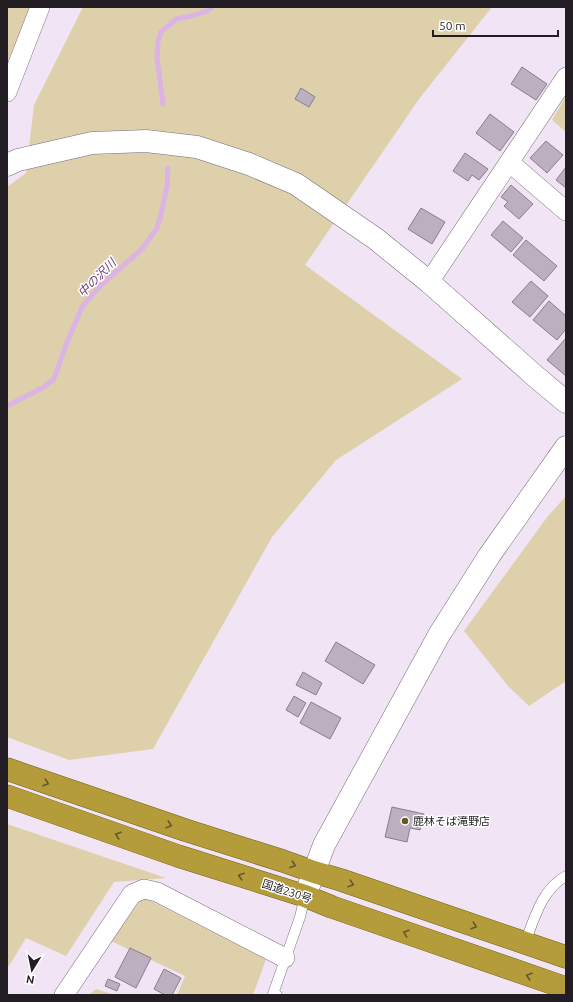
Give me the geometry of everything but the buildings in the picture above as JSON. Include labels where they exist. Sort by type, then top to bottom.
[{"type":"highway","points":[[8,769],[185,830],[283,861],[566,957]]},
{"type":"highway","name":"国道230号","points":[[7,796],[178,856],[305,896],[332,907],[566,988]]},
{"type":"street","points":[[7,92],[40,7]]},
{"type":"street","points":[[429,282],[566,76]]},
{"type":"street","points":[[7,165],[18,160],[92,143],[146,141],[197,148],[249,164],[296,184],[376,239],[429,282],[566,402]]},
{"type":"street","points":[[509,162],[566,211]]},
{"type":"street","points":[[305,896],[324,845],[439,635],[489,556],[566,447]]},
{"type":"street","points":[[64,995],[132,894],[144,888],[157,892],[285,958]]},
{"type":"lane","points":[[525,943],[535,914],[550,889],[566,876]]},
{"type":"lane","points":[[274,995],[285,958],[300,917],[305,896]]},
{"type":"shaded area","points":[[7,7],[31,7],[7,63]]},
{"type":"shaded area","points":[[83,7],[492,7],[419,99],[305,265],[462,379],[336,460],[272,537],[153,749],[69,760],[7,737],[7,187],[26,173],[34,105]]},
{"type":"shaded area","points":[[566,96],[566,132],[552,120]]},
{"type":"shaded area","points":[[566,496],[566,681],[529,706],[508,686],[464,631],[548,516]]},
{"type":"shaded area","points":[[7,824],[166,878],[114,882],[66,956],[26,938],[7,967]]},
{"type":"shaded area","points":[[143,897],[266,959],[253,995],[177,995],[185,976],[111,941]]},
{"type":"shaded area","points":[[96,989],[115,995],[89,995]]},
{"type":"waterway","name":"中の沢川","points":[[163,104],[157,58],[158,41],[161,32],[176,19],[207,11],[212,7]]},
{"type":"waterway","name":"中の沢川","points":[[7,406],[44,387],[54,379],[82,307],[100,286],[142,249],[157,228],[167,186],[168,168]]},
{"type":"place","name":"鹿林そば滝野店","points":[[405,821]]}]
